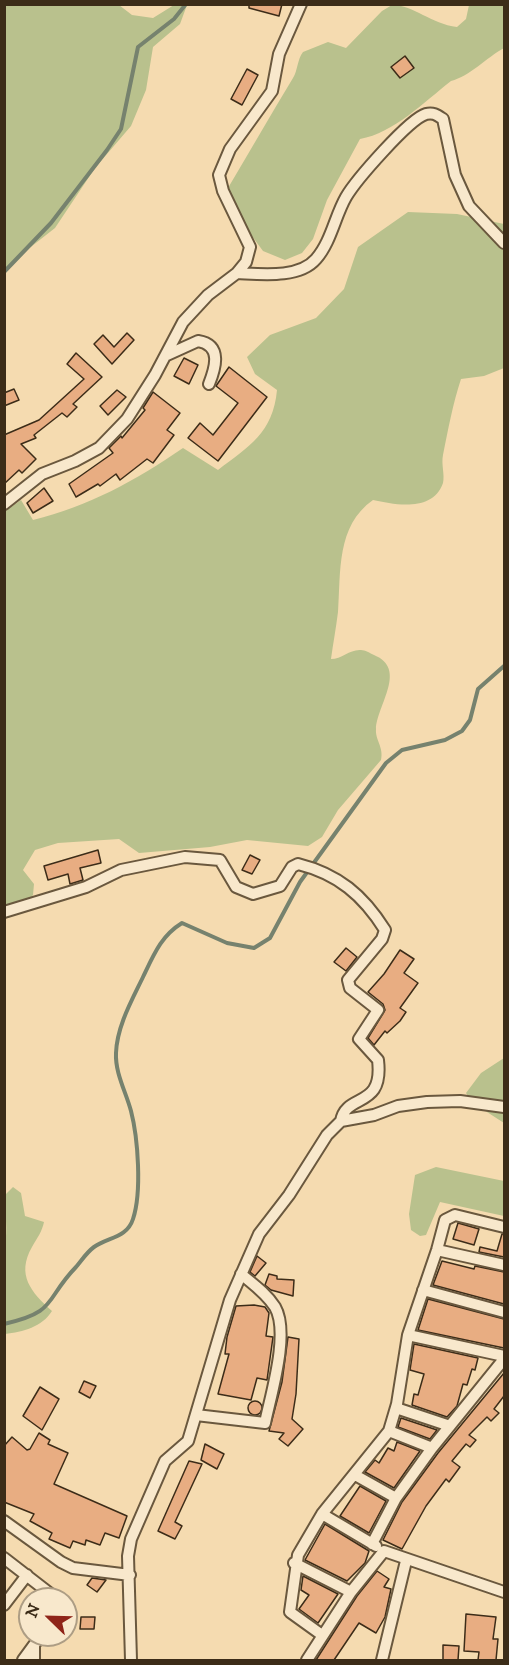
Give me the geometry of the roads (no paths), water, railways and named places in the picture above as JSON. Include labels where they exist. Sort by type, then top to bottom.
[{"type":"street","points":[[4,504],[42,474],[75,462],[99,448],[127,420],[183,322],[208,295],[237,273],[246,262],[250,247],[223,191],[219,175],[230,149],[272,91],[279,54],[301,4]]},
{"type":"street","points":[[237,273],[264,274],[300,270],[316,260],[346,197],[360,177],[413,122],[425,114],[435,114],[443,119],[455,176],[469,206],[504,243]]},
{"type":"street","points":[[165,356],[198,340],[208,344],[216,357],[217,365],[209,384]]},
{"type":"street","points":[[4,912],[86,887],[116,871],[181,858],[220,860],[236,887],[253,894],[280,886],[292,867],[298,864],[317,869],[338,879],[351,889],[385,930],[382,939],[348,980],[350,988],[378,1010],[359,1039],[378,1060],[378,1085],[368,1097],[346,1108],[341,1121],[327,1135],[289,1195],[259,1234],[241,1274],[223,1319],[215,1358],[188,1441],[165,1461],[131,1539],[131,1660]]},
{"type":"street","points":[[341,1121],[374,1115],[398,1106],[427,1102],[459,1101],[504,1107]]},
{"type":"street","points":[[322,1635],[290,1612],[294,1563],[322,1514],[389,1431],[396,1408],[408,1335],[445,1220],[449,1216],[456,1215],[504,1227]]},
{"type":"street","points":[[437,1250],[504,1265]]},
{"type":"street","points":[[196,1415],[266,1423],[280,1340],[280,1322],[275,1308],[260,1289],[241,1274]]},
{"type":"street","points":[[423,1290],[504,1312]]},
{"type":"street","points":[[372,1544],[396,1498],[432,1448],[504,1357],[408,1335]]},
{"type":"street","points":[[396,1408],[450,1426]]},
{"type":"street","points":[[389,1431],[432,1448]]},
{"type":"street","points":[[354,1475],[396,1498]]},
{"type":"street","points":[[322,1514],[384,1551],[406,1561],[499,1590],[504,1602]]},
{"type":"street","points":[[4,1521],[61,1563],[73,1568],[130,1575]]},
{"type":"street","points":[[307,1660],[351,1592],[384,1551]]},
{"type":"street","points":[[4,1558],[42,1587]]},
{"type":"street","points":[[382,1660],[406,1561]]},
{"type":"street","points":[[294,1563],[351,1592]]},
{"type":"street","points":[[4,1605],[27,1575]]},
{"type":"street","points":[[23,1660],[33,1647]]},
{"type":"waterway","points":[[4,272],[51,223],[107,150],[121,129],[138,47],[174,19],[186,4]]},
{"type":"waterway","points":[[4,1324],[34,1315],[42,1309],[89,1251],[122,1234],[133,1219],[138,1180],[136,1135],[117,1068],[117,1043],[130,1004],[163,940],[182,923],[227,943],[254,948],[270,938],[300,882],[386,763],[402,750],[445,740],[462,731],[470,720],[478,689],[504,666]]}]
